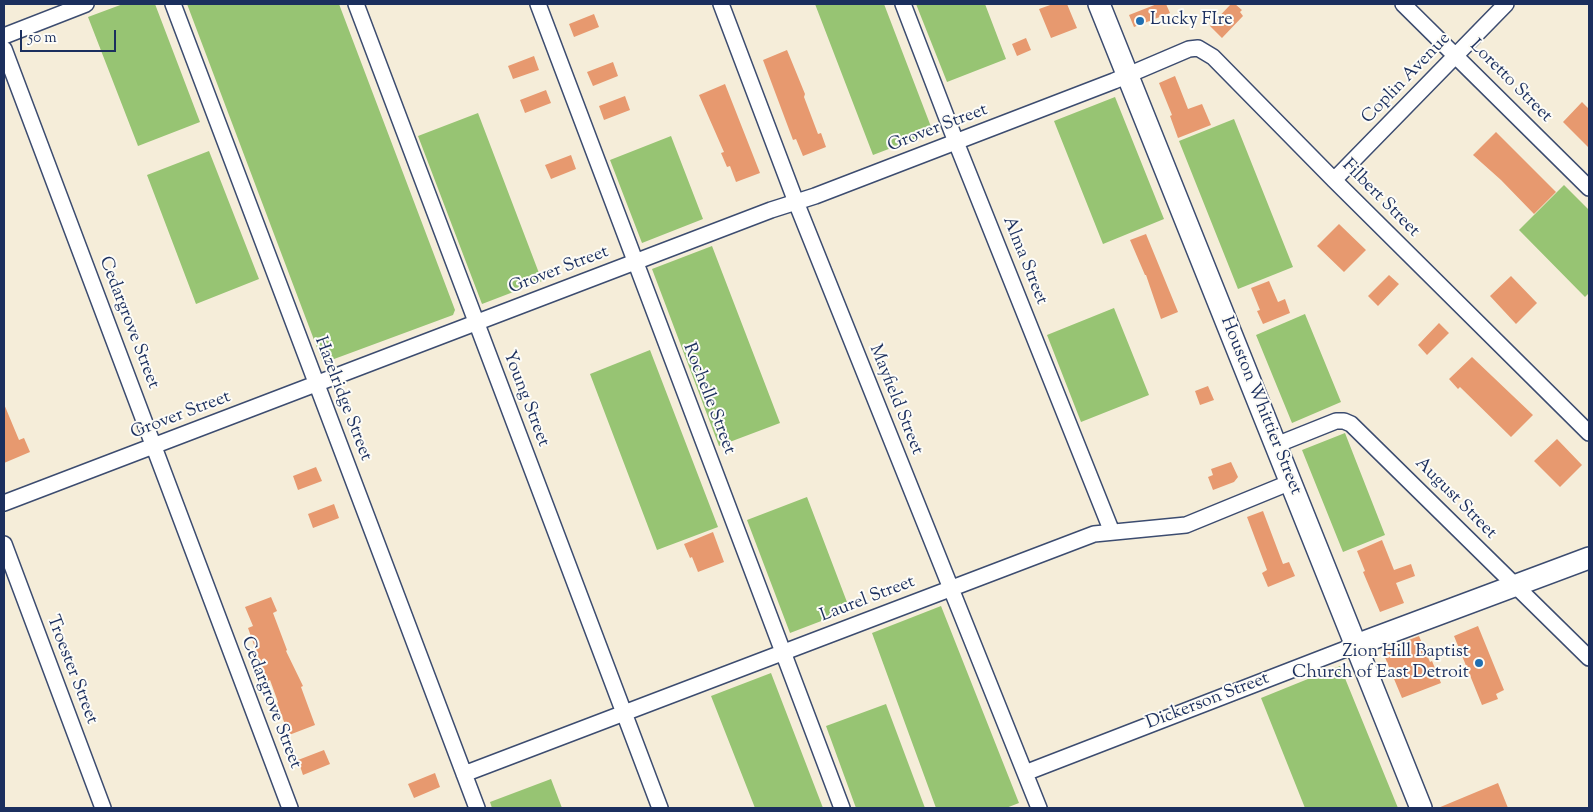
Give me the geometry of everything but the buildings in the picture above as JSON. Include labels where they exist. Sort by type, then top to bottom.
[{"type":"street","points":[[4,36],[86,4]]},
{"type":"street","name":"Hazelridge Street","points":[[173,4],[477,808]]},
{"type":"street","name":"Young Street","points":[[356,4],[660,808]]},
{"type":"street","name":"Rochelle Street","points":[[538,4],[842,808]]},
{"type":"street","name":"Mayfield Street","points":[[721,4],[796,202],[1039,808]]},
{"type":"street","name":"Alma Street","points":[[903,4],[956,142],[1112,532]]},
{"type":"street","name":"Houston Whittier Street","points":[[1099,4],[1421,808]]},
{"type":"street","name":"Loretto Street","points":[[1404,4],[1589,188]]},
{"type":"street","name":"Coplin Avenue","points":[[1334,180],[1506,4]]},
{"type":"street","name":"Filbert Street","points":[[1128,75],[1189,49],[1198,48],[1204,50],[1589,433]]},
{"type":"street","name":"Cedargrove Street","points":[[4,49],[290,808]]},
{"type":"street","name":"Grover Street","points":[[4,503],[1128,75]]},
{"type":"street","name":"August Street","points":[[1276,444],[1336,421],[1344,420],[1351,424],[1589,658]]},
{"type":"street","name":"Laurel Street","points":[[464,774],[1094,534],[1186,525],[1291,482]]},
{"type":"street","name":"Troester Street","points":[[4,544],[103,808]]},
{"type":"street","name":"Dickerson Street","points":[[1024,773],[1356,645],[1589,558]]},
{"type":"green space","points":[[123,4],[155,4],[200,122],[138,146],[88,17]]},
{"type":"green space","points":[[187,4],[339,4],[455,310],[453,315],[326,362],[322,361]]},
{"type":"green space","points":[[815,4],[884,4],[933,132],[873,155]]},
{"type":"green space","points":[[916,4],[985,4],[1006,59],[947,82]]},
{"type":"green space","points":[[1115,97],[1164,219],[1103,244],[1054,121]]},
{"type":"green space","points":[[478,113],[542,281],[482,304],[418,136]]},
{"type":"green space","points":[[1234,119],[1293,267],[1238,289],[1179,141]]},
{"type":"green space","points":[[671,136],[703,219],[642,243],[610,160]]},
{"type":"green space","points":[[209,151],[259,279],[196,304],[147,175]]},
{"type":"green space","points":[[1564,185],[1589,210],[1589,293],[1585,297],[1519,230]]},
{"type":"green space","points":[[712,246],[780,423],[719,446],[652,269]]},
{"type":"green space","points":[[1114,308],[1149,395],[1081,422],[1047,335]]},
{"type":"green space","points":[[1305,314],[1341,402],[1292,423],[1256,335]]},
{"type":"green space","points":[[650,350],[718,527],[657,550],[590,374]]},
{"type":"green space","points":[[1345,433],[1385,535],[1343,552],[1302,450]]},
{"type":"green space","points":[[807,497],[850,610],[790,633],[747,520]]},
{"type":"green space","points":[[941,606],[1019,803],[1006,808],[936,808],[872,633]]},
{"type":"green space","points":[[1340,666],[1398,808],[1305,808],[1261,698]]},
{"type":"green space","points":[[771,673],[823,808],[755,808],[711,696]]},
{"type":"green space","points":[[886,704],[925,808],[856,808],[826,726]]},
{"type":"green space","points":[[551,779],[562,808],[492,808],[490,802]]},
{"type":"place","name":"Lucky FIre","points":[[1140,21]]},
{"type":"place","name":"Zion Hill Baptist Church of East Detroit","points":[[1479,663]]}]
